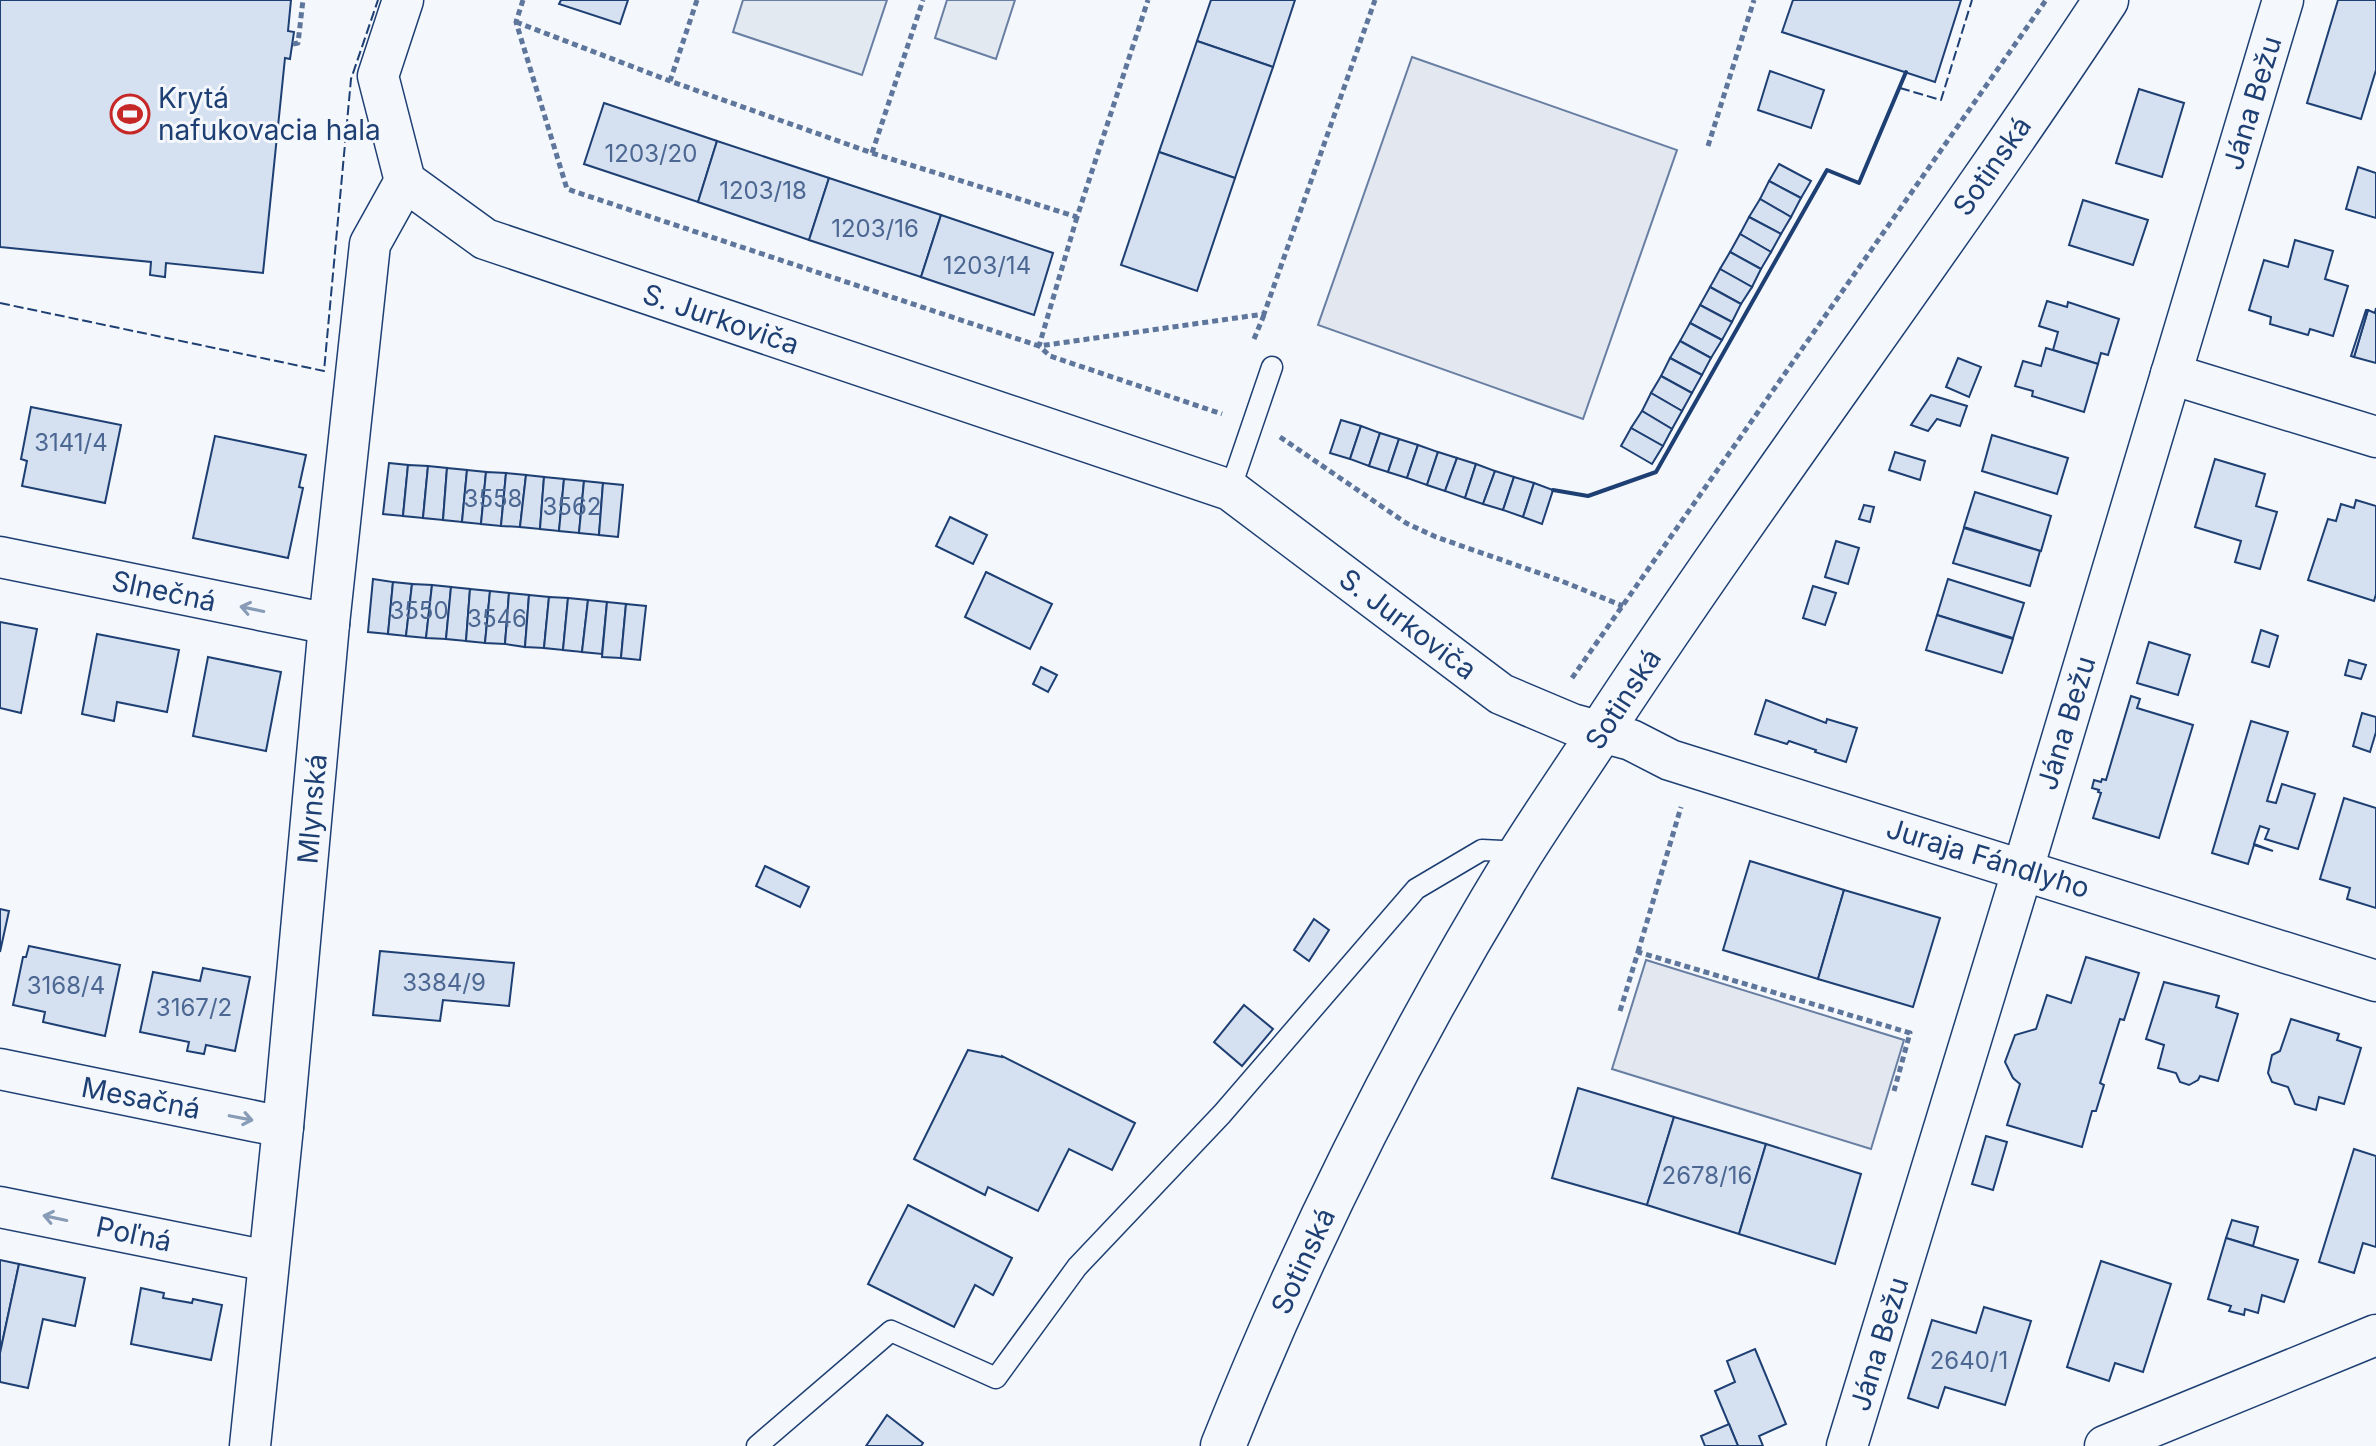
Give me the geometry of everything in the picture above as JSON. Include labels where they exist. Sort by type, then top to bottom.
[{"type":"main road","name":"Sotinská","points":[[1223,1446],[1299,1270],[1355,1151],[1435,1002],[1518,858],[1673,624],[2106,0]]},
{"type":"street","points":[[403,0],[378,76],[405,181]]},
{"type":"street","name":"Jána Bežu","points":[[1847,1446],[2283,0]]},
{"type":"street","name":"S. Jurkoviča","points":[[405,181],[485,239],[1230,490],[1501,694],[1552,717],[1601,731]]},
{"type":"street","name":"Mlynská","points":[[250,1446],[329,624],[370,244],[405,181]]},
{"type":"street","points":[[2171,374],[2376,437]]},
{"type":"street","name":"Slnečná","points":[[0,557],[329,624]]},
{"type":"street","name":"Juraja Fándlyho","points":[[1601,731],[1631,740],[1670,760],[2376,981]]},
{"type":"street","name":"Mesačná","points":[[0,1069],[283,1127]]},
{"type":"street","name":"Poľná","points":[[0,1207],[268,1261]]},
{"type":"street","points":[[2105,1446],[2376,1335]]},
{"type":"lane","points":[[1230,490],[1272,367]]},
{"type":"lane","points":[[757,1446],[891,1331],[996,1378],[1077,1267],[1222,1114],[1416,889],[1482,850],[1502,851],[1518,858]]},
{"type":"path","points":[[293,44],[298,43],[303,0]]},
{"type":"path","points":[[523,0],[516,22],[567,189],[1039,346],[1050,356],[1278,435],[1406,523],[1436,537],[1622,605]]},
{"type":"path","points":[[670,81],[697,0]]},
{"type":"path","points":[[872,153],[923,0]]},
{"type":"path","points":[[1039,346],[1077,217],[1148,0]]},
{"type":"path","points":[[1039,346],[1264,314],[1375,0]]},
{"type":"path","points":[[1708,146],[1754,0]]},
{"type":"path","points":[[1552,717],[1577,669],[2046,0]]},
{"type":"path","points":[[516,22],[872,153],[1077,217]]},
{"type":"path","points":[[1620,1011],[1683,802]]},
{"type":"path","points":[[1638,952],[1910,1033],[1894,1091]]},
{"type":"shaded area","points":[[743,0],[887,0],[862,75],[733,32]]},
{"type":"shaded area","points":[[947,0],[1015,0],[996,59],[935,38]]},
{"type":"shaded area","points":[[1412,57],[1677,150],[1583,419],[1318,325]]},
{"type":"shaded area","points":[[1646,960],[1904,1040],[1871,1149],[1612,1069]]},
{"type":"building","name":"Krytá nafukovacia hala","points":[[0,0],[291,0],[288,31],[294,32],[290,59],[285,58],[263,273],[166,263],[165,277],[150,275],[151,262],[0,247]]},
{"type":"building","points":[[561,0],[628,0],[620,24],[559,4]]},
{"type":"building","points":[[1211,0],[1295,0],[1273,67],[1197,41]]},
{"type":"building","points":[[1793,0],[1961,0],[1935,82],[1782,32]]},
{"type":"building","points":[[2338,0],[2376,0],[2376,70],[2361,119],[2307,103]]},
{"type":"building","points":[[1197,41],[1273,67],[1235,178],[1159,152]]},
{"type":"building","points":[[1770,71],[1824,90],[1811,128],[1758,110]]},
{"type":"building","points":[[2139,89],[2184,103],[2162,177],[2116,163]]},
{"type":"building","points":[[604,103],[717,141],[698,202],[584,164]]},
{"type":"building","points":[[717,141],[829,178],[809,240],[698,202]]},
{"type":"building","points":[[1159,152],[1235,178],[1197,291],[1121,265]]},
{"type":"building","points":[[1779,164],[1811,181],[1801,198],[1769,181]]},
{"type":"building","points":[[2358,167],[2376,173],[2376,218],[2346,209]]},
{"type":"building","points":[[829,178],[941,215],[921,277],[809,240]]},
{"type":"building","points":[[1769,181],[1801,198],[1791,217],[1760,199]]},
{"type":"building","points":[[1760,199],[1791,217],[1781,234],[1749,217]]},
{"type":"building","points":[[2083,200],[2148,220],[2133,265],[2069,245]]},
{"type":"building","points":[[941,215],[1053,253],[1034,315],[921,277]]},
{"type":"building","points":[[1749,217],[1781,234],[1771,252],[1740,234]]},
{"type":"building","points":[[1740,234],[1771,252],[1761,269],[1730,252]]},
{"type":"building","points":[[2295,240],[2333,251],[2325,279],[2348,286],[2333,336],[2310,329],[2308,335],[2270,324],[2271,317],[2249,310],[2264,260],[2288,267]]},
{"type":"building","points":[[1730,252],[1761,269],[1752,287],[1720,269]]},
{"type":"building","points":[[1720,269],[1752,287],[1741,304],[1710,287]]},
{"type":"building","points":[[1710,287],[1741,304],[1732,322],[1700,305]]},
{"type":"building","points":[[2047,301],[2067,307],[2068,302],[2119,319],[2108,355],[2101,353],[2098,364],[2053,350],[2058,332],[2039,326]]},
{"type":"building","points":[[1700,305],[1732,322],[1722,340],[1690,323]]},
{"type":"building","points":[[2376,308],[2376,363],[2354,357],[2368,310],[2375,313]]},
{"type":"building","points":[[2368,310],[2354,357],[2351,356]]},
{"type":"building","points":[[1690,323],[1722,340],[1711,358],[1680,341]]},
{"type":"building","points":[[1680,341],[1711,358],[1702,375],[1670,358]]},
{"type":"building","points":[[2046,348],[2098,364],[2084,412],[2032,396],[2033,391],[2015,386],[2023,361],[2041,366]]},
{"type":"building","points":[[1670,358],[1702,375],[1692,393],[1661,376]]},
{"type":"building","points":[[1958,358],[1981,367],[1969,397],[1946,387]]},
{"type":"building","points":[[1661,376],[1692,393],[1682,411],[1651,393]]},
{"type":"building","points":[[1651,393],[1682,411],[1672,429],[1642,411]]},
{"type":"building","points":[[1931,395],[1967,406],[1960,426],[1937,419],[1928,431],[1911,425]]},
{"type":"building","points":[[31,407],[121,425],[105,503],[22,486],[27,461],[21,459]]},
{"type":"building","points":[[1642,411],[1672,429],[1663,446],[1631,428]]},
{"type":"building","points":[[1341,420],[1361,426],[1350,459],[1330,453]]},
{"type":"building","points":[[1361,426],[1380,433],[1369,466],[1350,459]]},
{"type":"building","points":[[1631,428],[1663,446],[1652,464],[1621,446]]},
{"type":"building","points":[[1380,433],[1399,439],[1388,472],[1369,466]]},
{"type":"building","points":[[1992,435],[2068,458],[2057,494],[1982,471]]},
{"type":"building","points":[[215,436],[306,455],[299,487],[303,488],[288,558],[193,538]]},
{"type":"building","points":[[1399,439],[1418,445],[1407,478],[1388,472]]},
{"type":"building","points":[[1418,445],[1438,452],[1427,485],[1407,478]]},
{"type":"building","points":[[1438,452],[1457,458],[1445,491],[1427,485]]},
{"type":"building","points":[[1895,452],[1925,461],[1920,480],[1889,470]]},
{"type":"building","points":[[1457,458],[1476,464],[1465,498],[1445,491]]},
{"type":"building","points":[[2215,459],[2265,474],[2256,506],[2277,512],[2260,569],[2235,562],[2241,541],[2195,527]]},
{"type":"building","points":[[389,463],[408,465],[403,516],[383,514]]},
{"type":"building","points":[[1476,464],[1495,471],[1483,504],[1465,498]]},
{"type":"building","points":[[408,465],[428,466],[423,518],[403,516]]},
{"type":"building","points":[[428,466],[447,468],[443,520],[423,518]]},
{"type":"building","points":[[447,468],[467,470],[462,522],[443,520]]},
{"type":"building","points":[[467,470],[486,472],[481,524],[462,522]]},
{"type":"building","points":[[1495,471],[1514,477],[1503,510],[1483,504]]},
{"type":"building","points":[[486,472],[506,473],[501,526],[481,524]]},
{"type":"building","points":[[506,473],[526,475],[520,527],[501,526]]},
{"type":"building","points":[[526,475],[544,477],[540,529],[520,527]]},
{"type":"building","points":[[544,477],[564,479],[559,531],[540,529]]},
{"type":"building","points":[[1514,477],[1534,483],[1523,517],[1503,510]]},
{"type":"building","points":[[564,479],[584,481],[579,533],[559,531]]},
{"type":"building","points":[[584,481],[603,483],[599,535],[579,533]]},
{"type":"building","points":[[603,483],[623,485],[618,537],[599,535]]},
{"type":"building","points":[[1534,483],[1553,490],[1542,524],[1523,517]]},
{"type":"building","points":[[1975,492],[2051,516],[2041,551],[1964,527]]},
{"type":"building","points":[[2356,500],[2376,506],[2374,601],[2308,580],[2328,519],[2336,521],[2341,504],[2354,508]]},
{"type":"building","points":[[1864,505],[1874,507],[1870,522],[1859,519]]},
{"type":"building","points":[[950,517],[987,535],[973,564],[936,546]]},
{"type":"building","points":[[1964,528],[2040,551],[2030,586],[1953,563]]},
{"type":"building","points":[[1836,541],[1859,548],[1848,584],[1825,577]]},
{"type":"building","points":[[986,572],[1052,604],[1030,649],[965,617]]},
{"type":"building","points":[[373,579],[393,582],[388,634],[368,632]]},
{"type":"building","points":[[1948,579],[2024,603],[2013,638],[1937,615]]},
{"type":"building","points":[[393,582],[412,584],[406,636],[388,634]]},
{"type":"building","points":[[412,584],[432,585],[426,638],[406,636]]},
{"type":"building","points":[[432,585],[451,587],[446,639],[426,638]]},
{"type":"building","points":[[1813,586],[1836,593],[1825,625],[1803,618]]},
{"type":"building","points":[[451,587],[470,589],[466,641],[446,639]]},
{"type":"building","points":[[470,589],[490,591],[485,643],[466,641]]},
{"type":"building","points":[[490,591],[509,593],[505,644],[485,643]]},
{"type":"building","points":[[509,593],[529,595],[525,647],[505,644]]},
{"type":"building","points":[[529,595],[549,597],[544,648],[525,647]]},
{"type":"building","points":[[549,597],[568,598],[563,650],[544,648]]},
{"type":"building","points":[[568,598],[588,600],[582,652],[563,650]]},
{"type":"building","points":[[588,600],[607,602],[602,654],[582,652]]},
{"type":"building","points":[[607,602],[626,604],[621,658],[602,657]]},
{"type":"building","points":[[626,604],[646,606],[640,660],[621,658]]},
{"type":"building","points":[[1937,615],[2013,639],[2002,673],[1926,650]]},
{"type":"building","points":[[0,622],[37,629],[21,713],[0,708]]},
{"type":"building","points":[[2261,630],[2278,636],[2269,667],[2252,662]]},
{"type":"building","points":[[97,634],[179,650],[167,712],[117,702],[114,721],[82,714]]},
{"type":"building","points":[[2149,642],[2190,655],[2178,695],[2137,683]]},
{"type":"building","points":[[208,657],[281,672],[266,751],[193,736]]},
{"type":"building","points":[[2349,660],[2366,665],[2361,679],[2345,675]]},
{"type":"building","points":[[1041,667],[1057,675],[1048,692],[1033,684]]},
{"type":"building","points":[[2131,696],[2140,699],[2137,708],[2193,725],[2159,838],[2093,818],[2101,793],[2092,788],[2094,780],[2106,780]]},
{"type":"building","points":[[1766,700],[1826,723],[1827,719],[1857,728],[1846,762],[1789,741],[1787,744],[1755,734]]},
{"type":"building","points":[[2362,713],[2376,717],[2376,732],[2370,752],[2353,746]]},
{"type":"building","points":[[2251,721],[2288,732],[2267,801],[2276,803],[2282,784],[2315,794],[2298,849],[2265,839],[2269,829],[2260,826],[2254,844],[2273,851],[2254,845],[2248,864],[2212,853]]},
{"type":"building","points":[[2344,798],[2376,808],[2376,908],[2347,899],[2350,888],[2320,879]]},
{"type":"building","points":[[1750,861],[1844,890],[1818,979],[1723,950]]},
{"type":"building","points":[[765,866],[809,887],[800,907],[756,886]]},
{"type":"building","points":[[1844,890],[1940,918],[1913,1007],[1818,979]]},
{"type":"building","points":[[0,909],[9,911],[0,952]]},
{"type":"building","points":[[1314,919],[1329,930],[1309,961],[1294,950]]},
{"type":"building","points":[[29,946],[120,965],[105,1036],[43,1022],[45,1012],[13,1005],[23,957],[26,957]]},
{"type":"building","points":[[380,951],[514,963],[509,1006],[443,1000],[440,1021],[373,1015]]},
{"type":"building","points":[[2086,957],[2139,973],[2124,1020],[2120,1019],[2100,1083],[2104,1085],[2096,1111],[2092,1111],[2082,1147],[2007,1125],[2020,1084],[2013,1078],[2005,1062],[2015,1035],[2036,1029],[2047,995],[2071,1003]]},
{"type":"building","points":[[203,968],[250,977],[235,1051],[206,1045],[204,1054],[187,1051],[189,1042],[140,1032],[153,972],[200,981]]},
{"type":"building","points":[[2164,982],[2219,996],[2216,1007],[2238,1014],[2218,1081],[2200,1076],[2189,1085],[2180,1082],[2176,1073],[2158,1068],[2164,1045],[2146,1039]]},
{"type":"building","points":[[1244,1005],[1273,1029],[1242,1066],[1214,1042]]},
{"type":"building","points":[[2291,1019],[2339,1034],[2337,1040],[2361,1048],[2344,1104],[2319,1097],[2316,1110],[2295,1104],[2288,1087],[2272,1082],[2268,1073],[2272,1055],[2280,1051]]},
{"type":"building","points":[[968,1050],[1002,1056],[1135,1123],[1112,1170],[1069,1149],[1038,1211],[988,1187],[985,1195],[914,1159]]},
{"type":"building","points":[[1578,1088],[1674,1117],[1647,1205],[1552,1178]]},
{"type":"building","points":[[1674,1117],[1766,1144],[1739,1234],[1647,1205]]},
{"type":"building","points":[[1986,1136],[2007,1142],[1993,1190],[1972,1184]]},
{"type":"building","points":[[1766,1144],[1861,1174],[1835,1264],[1739,1234]]},
{"type":"building","points":[[2354,1149],[2376,1156],[2376,1247],[2363,1243],[2354,1273],[2319,1262]]},
{"type":"building","points":[[908,1205],[1012,1258],[993,1295],[975,1285],[954,1327],[868,1284]]},
{"type":"building","points":[[2232,1220],[2258,1227],[2253,1246],[2226,1238]]},
{"type":"building","points":[[2226,1238],[2298,1260],[2284,1302],[2262,1295],[2258,1313],[2245,1309],[2244,1315],[2229,1311],[2231,1306],[2208,1299]]},
{"type":"building","points":[[0,1260],[19,1264],[0,1353]]},
{"type":"building","points":[[2101,1261],[2171,1284],[2143,1372],[2115,1363],[2109,1381],[2067,1367]]},
{"type":"building","points":[[19,1264],[85,1278],[75,1326],[43,1319],[28,1388],[0,1382],[0,1353]]},
{"type":"building","points":[[141,1288],[164,1293],[163,1298],[192,1303],[193,1299],[222,1305],[211,1360],[131,1344]]},
{"type":"building","points":[[1984,1307],[2031,1321],[2005,1405],[1945,1387],[1938,1408],[1908,1398],[1932,1320],[1976,1333]]},
{"type":"building","points":[[1755,1349],[1786,1424],[1759,1436],[1763,1446],[1738,1446],[1715,1391],[1735,1382],[1727,1361]]},
{"type":"building","points":[[887,1415],[923,1443],[921,1446],[866,1446]]},
{"type":"building","points":[[1729,1424],[1738,1446],[1705,1446],[1701,1436]]},
{"type":"fence","points":[[0,303],[324,371],[351,79],[378,0]]},
{"type":"fence","points":[[1900,88],[1941,100],[1972,0]]},
{"type":"wall","points":[[1553,490],[1588,496],[1656,472],[1827,170],[1859,183],[1906,72]]},
{"type":"place","name":"Krytá nafukovacia hala","points":[[130,114]]}]
